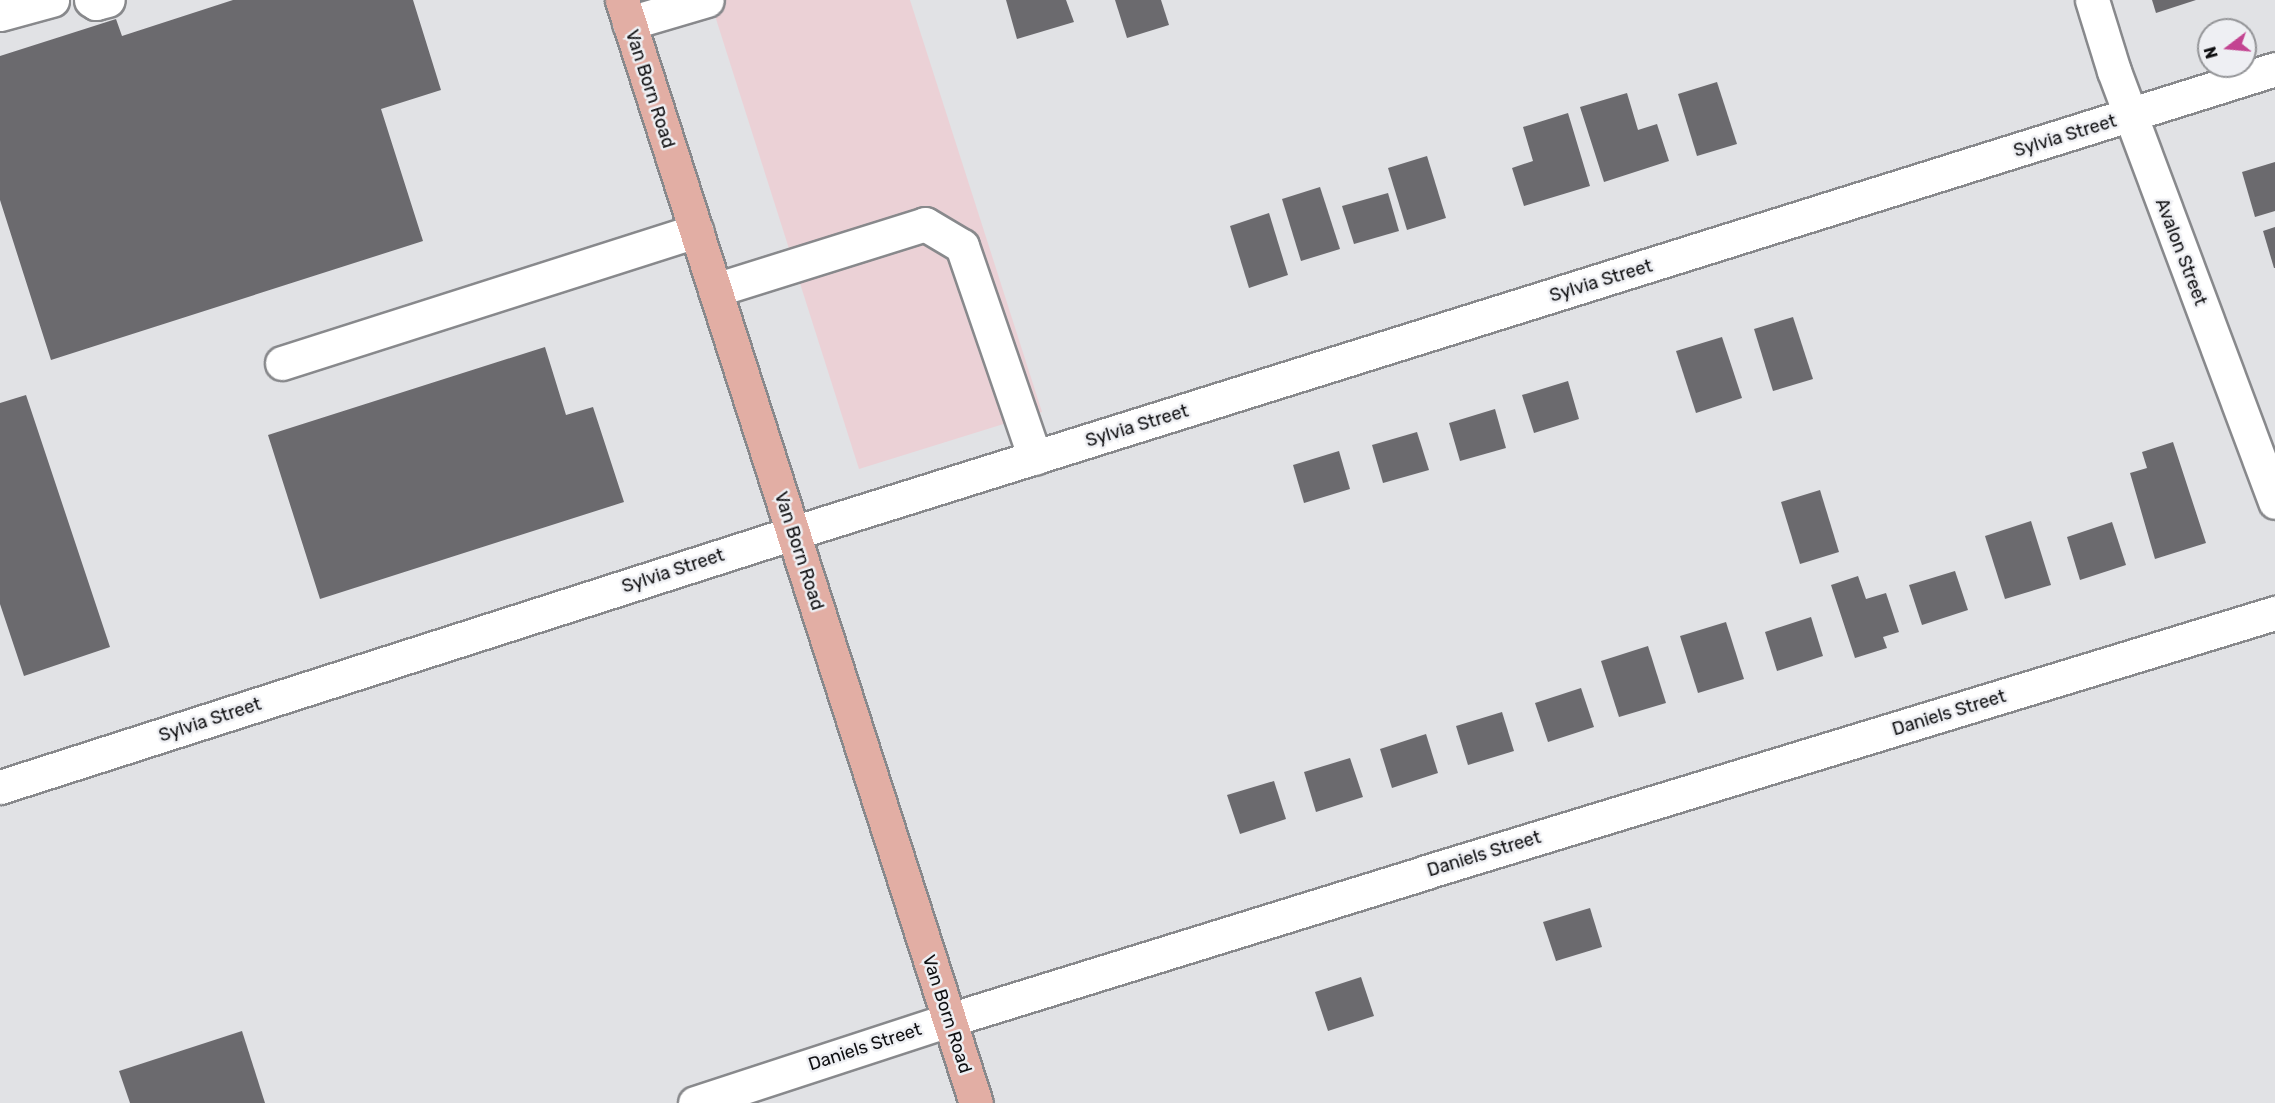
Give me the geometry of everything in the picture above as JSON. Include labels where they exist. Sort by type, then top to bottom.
[{"type":"main road","name":"Van Born Road","points":[[626,12],[976,1103]]},
{"type":"street","points":[[0,14],[52,0]]},
{"type":"street","points":[[91,0],[96,3],[108,0]]},
{"type":"street","points":[[626,12],[707,0]]},
{"type":"street","name":"Avalon Street","points":[[2092,0],[2130,116],[2275,502]]},
{"type":"street","name":"Sylvia Street","points":[[0,787],[793,533],[2275,69]]},
{"type":"street","points":[[715,290],[925,224],[962,246],[1035,458]]},
{"type":"street","points":[[282,363],[696,231]]},
{"type":"street","name":"Daniels Street","points":[[695,1103],[949,1020],[2275,613]]},
{"type":"shaded area","points":[[710,0],[910,0],[1042,412],[859,469]]},
{"type":"building","points":[[233,0],[413,0],[441,90],[381,109],[423,241],[51,360],[0,200],[0,56],[116,19],[122,36]]},
{"type":"building","points":[[1006,0],[1066,0],[1074,22],[1017,39]]},
{"type":"building","points":[[1115,0],[1161,0],[1169,25],[1127,38]]},
{"type":"building","points":[[2152,0],[2196,0],[2156,13]]},
{"type":"building","points":[[1717,82],[1737,144],[1697,156],[1678,94]]},
{"type":"building","points":[[1627,93],[1638,130],[1657,124],[1669,161],[1604,182],[1580,107]]},
{"type":"building","points":[[1568,113],[1590,186],[1524,206],[1512,168],[1533,161],[1523,127]]},
{"type":"building","points":[[1427,156],[1446,218],[1407,230],[1388,168]]},
{"type":"building","points":[[2275,162],[2275,211],[2255,217],[2242,172]]},
{"type":"building","points":[[1320,187],[1340,249],[1301,261],[1282,199]]},
{"type":"building","points":[[1388,193],[1399,231],[1354,244],[1342,206]]},
{"type":"building","points":[[1269,213],[1288,275],[1249,288],[1230,226]]},
{"type":"building","points":[[2275,227],[2275,268],[2274,268],[2263,231]]},
{"type":"building","points":[[1793,317],[1813,379],[1773,391],[1754,329]]},
{"type":"building","points":[[1722,337],[1742,398],[1696,413],[1676,351]]},
{"type":"building","points":[[545,347],[566,415],[593,407],[624,502],[320,599],[268,435]]},
{"type":"building","points":[[1568,381],[1579,419],[1534,433],[1522,395]]},
{"type":"building","points":[[26,395],[110,647],[24,676],[0,604],[0,403]]},
{"type":"building","points":[[1495,409],[1506,448],[1460,461],[1449,423]]},
{"type":"building","points":[[1417,432],[1429,470],[1383,483],[1372,445]]},
{"type":"building","points":[[2173,442],[2206,543],[2155,559],[2130,473],[2147,468],[2142,452]]},
{"type":"building","points":[[1339,451],[1350,489],[1304,503],[1293,465]]},
{"type":"building","points":[[1820,490],[1839,552],[1800,564],[1781,502]]},
{"type":"building","points":[[2031,521],[2051,585],[2005,599],[1985,536]]},
{"type":"building","points":[[2112,522],[2126,565],[2080,580],[2067,537]]},
{"type":"building","points":[[1955,571],[1968,610],[1922,625],[1909,585]]},
{"type":"building","points":[[1858,576],[1866,599],[1886,593],[1899,632],[1883,637],[1887,648],[1855,658],[1831,585]]},
{"type":"building","points":[[1811,617],[1823,656],[1777,671],[1765,632]]},
{"type":"building","points":[[1726,622],[1744,679],[1698,693],[1680,636]]},
{"type":"building","points":[[1648,646],[1666,703],[1619,717],[1601,661]]},
{"type":"building","points":[[1581,688],[1594,727],[1548,742],[1535,703]]},
{"type":"building","points":[[1502,712],[1514,751],[1468,765],[1456,726]]},
{"type":"building","points":[[1426,734],[1438,773],[1392,788],[1380,749]]},
{"type":"building","points":[[1350,758],[1363,797],[1316,812],[1304,772]]},
{"type":"building","points":[[1274,781],[1286,819],[1240,834],[1227,795]]},
{"type":"building","points":[[1590,908],[1602,947],[1556,961],[1543,922]]},
{"type":"building","points":[[1361,977],[1374,1016],[1328,1031],[1315,992]]},
{"type":"building","points":[[242,1031],[265,1103],[130,1103],[119,1071]]}]
